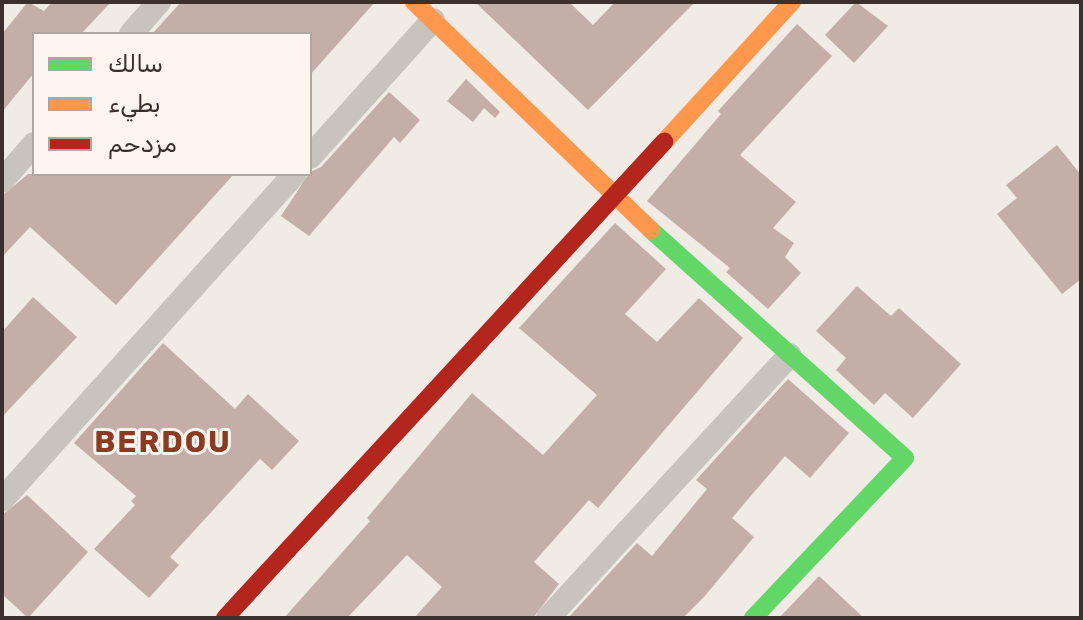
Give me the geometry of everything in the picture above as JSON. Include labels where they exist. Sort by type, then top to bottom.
[{"type":"street","points":[[133,32],[159,2]]},
{"type":"street","points":[[414,2],[613,196],[905,458],[753,618]]},
{"type":"street","points":[[225,618],[792,2]]},
{"type":"street","points":[[312,155],[433,20]]},
{"type":"street","points":[[2,181],[32,146]]},
{"type":"street","points":[[2,500],[293,176]]},
{"type":"street","points":[[548,618],[790,355]]},
{"type":"building","points":[[28,2],[44,11],[52,2],[111,2],[83,32],[32,32],[32,75],[2,112],[2,34]]},
{"type":"building","points":[[181,2],[375,2],[312,73],[312,32],[154,32]]},
{"type":"building","points":[[475,2],[569,2],[593,25],[615,2],[695,2],[588,110]]},
{"type":"building","points":[[856,2],[888,26],[854,63],[825,35]]},
{"type":"building","points":[[797,24],[832,56],[740,155],[796,202],[773,228],[794,243],[785,257],[801,273],[768,309],[726,272],[730,268],[647,201],[721,114],[718,111]]},
{"type":"building","points":[[466,79],[500,112],[495,118],[484,108],[473,122],[447,101]]},
{"type":"building","points":[[389,92],[420,120],[400,143],[394,137],[309,236],[281,216],[307,176],[312,176],[312,171],[321,167]]},
{"type":"building","points":[[1057,145],[1081,175],[1081,279],[1062,294],[997,214],[1017,198],[1006,185]]},
{"type":"building","points":[[28,174],[232,176],[116,305],[30,227],[2,257],[2,196]]},
{"type":"building","points":[[615,223],[666,269],[625,314],[657,342],[699,298],[743,338],[598,508],[589,500],[534,562],[559,584],[533,618],[414,618],[442,587],[407,555],[347,618],[284,618],[370,521],[367,518],[472,393],[543,455],[597,395],[519,328]]},
{"type":"building","points":[[857,286],[891,316],[899,308],[961,364],[913,418],[885,393],[874,405],[836,370],[846,358],[816,331]]},
{"type":"building","points":[[33,297],[77,337],[2,417],[2,332]]},
{"type":"building","points":[[163,343],[235,409],[248,394],[299,441],[272,470],[260,459],[170,557],[179,565],[149,598],[94,549],[135,505],[131,501],[136,496],[74,443]]},
{"type":"building","points":[[788,379],[849,433],[810,478],[785,456],[732,518],[754,537],[704,597],[683,618],[568,618],[637,543],[652,556],[707,489],[696,480]]},
{"type":"building","points":[[27,495],[88,552],[28,618],[2,594],[2,515]]},
{"type":"building","points":[[819,576],[864,618],[779,618]]},
{"type":"traffic: fast","points":[[651,230],[905,458],[753,618]]},
{"type":"traffic: slow","points":[[414,2],[651,230]]},
{"type":"traffic: slow","points":[[664,142],[792,2]]},
{"type":"traffic: jam","points":[[225,618],[664,142]]},
{"type":"district","name":"BERDOU","points":[[163,442]]}]
